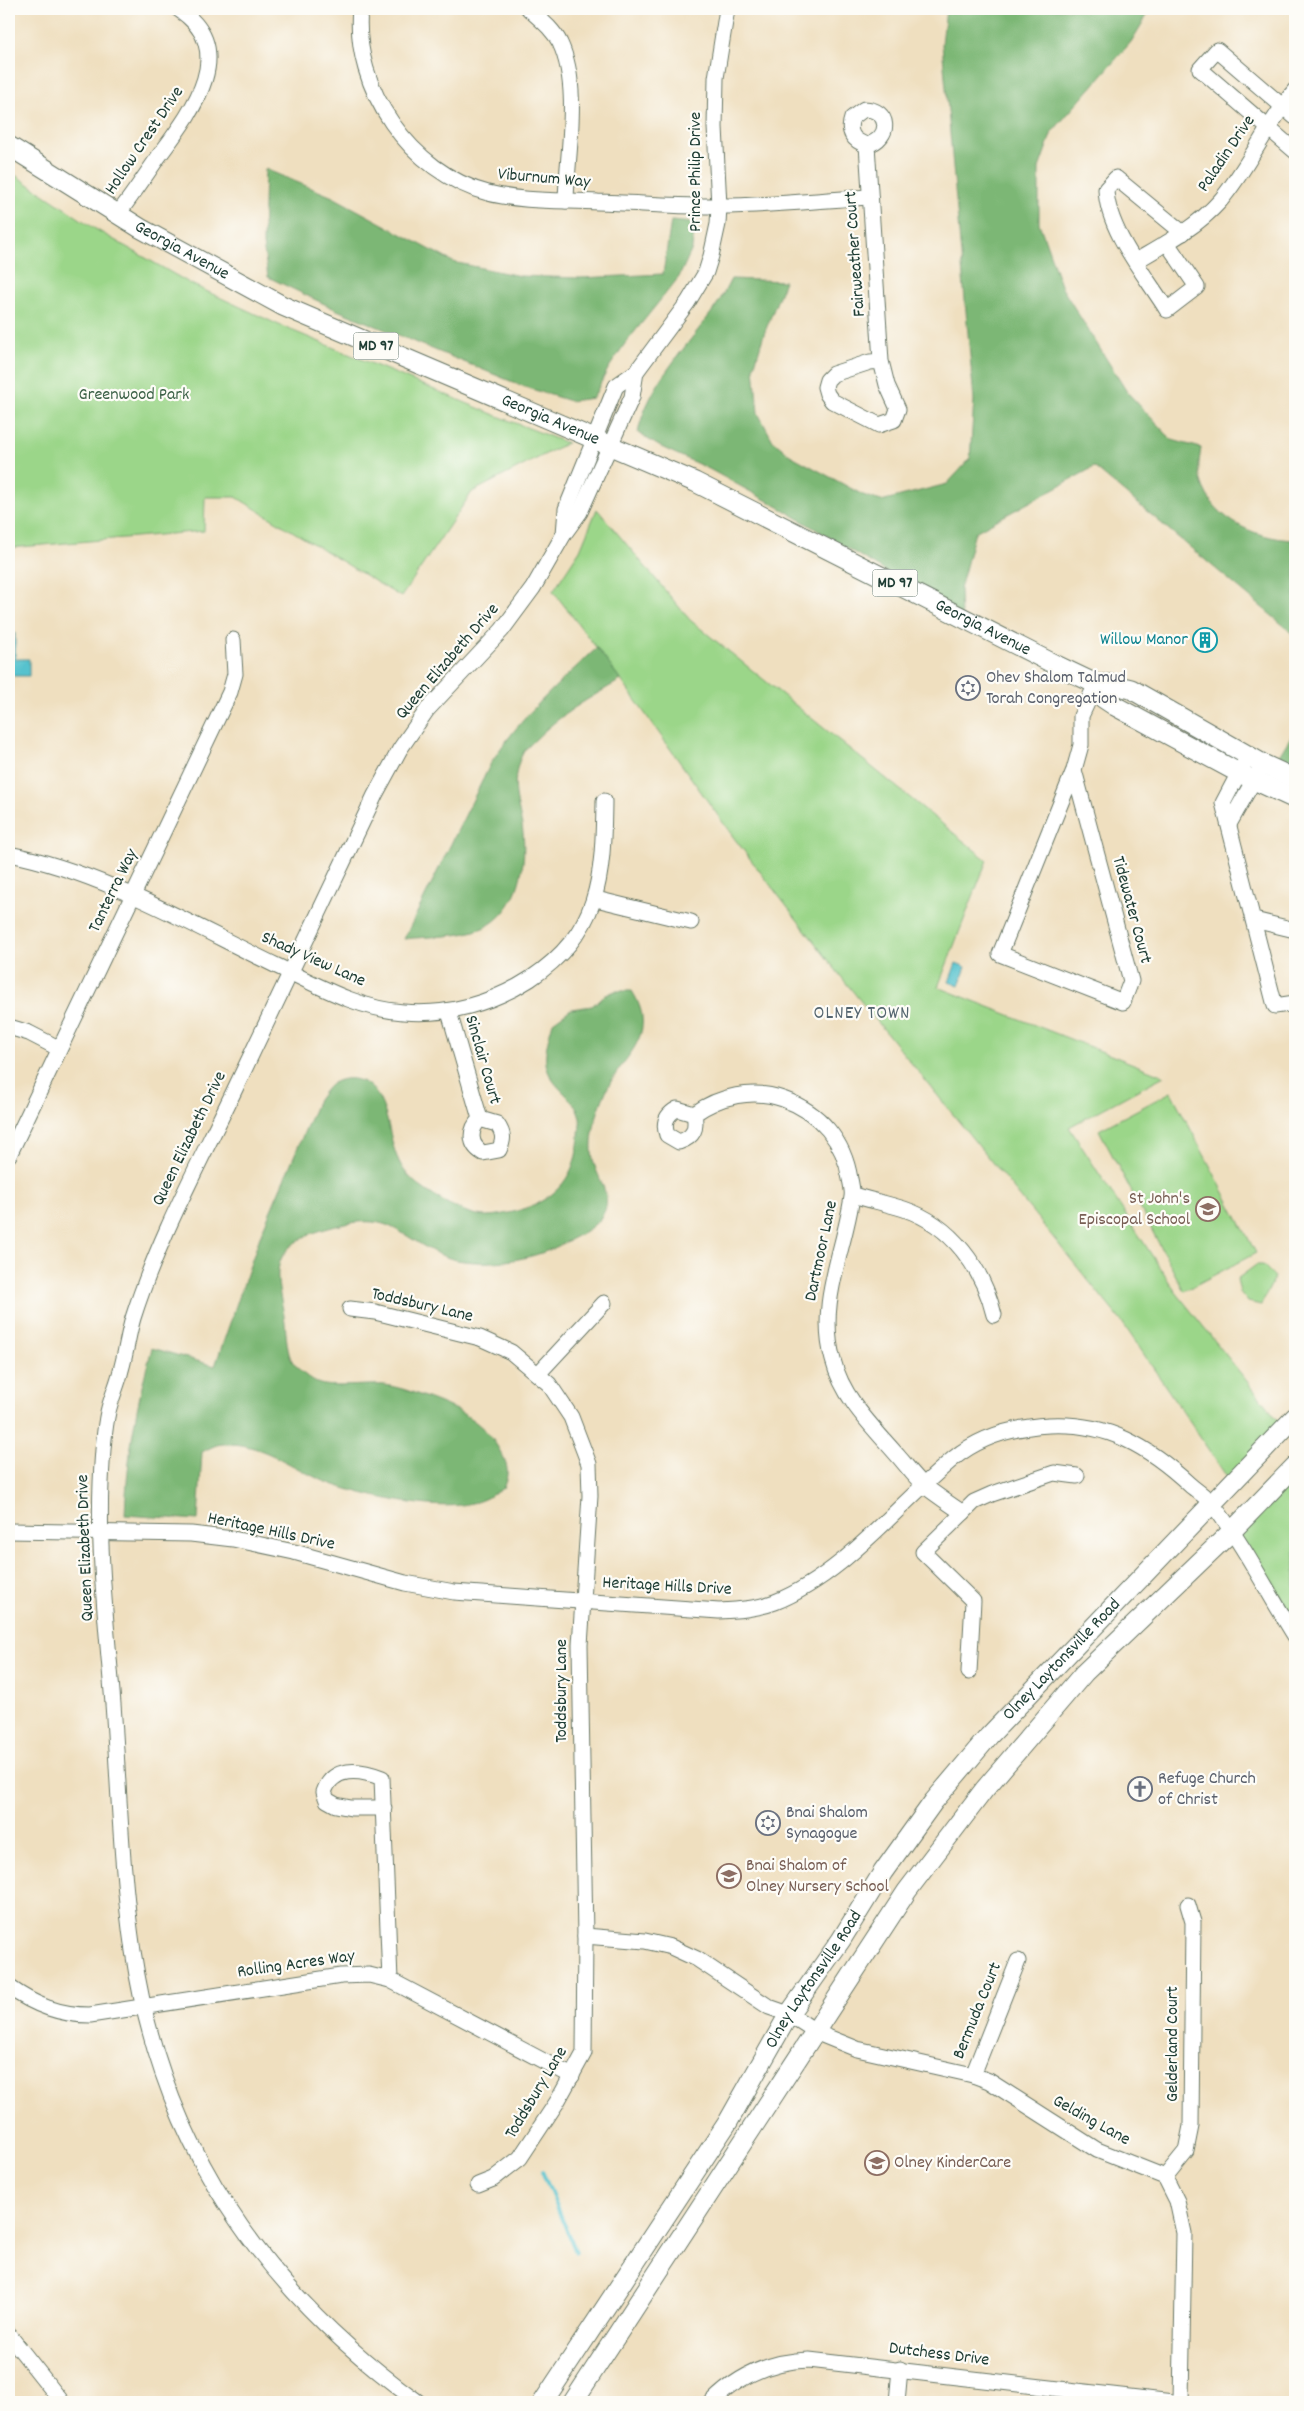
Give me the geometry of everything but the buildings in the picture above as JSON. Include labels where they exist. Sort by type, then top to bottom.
[{"type":"main road","name":"Georgia Avenue","points":[[9,146],[117,215],[283,306],[603,441],[732,500],[1096,684],[1110,684],[1131,689],[1256,759],[1293,791]]},
{"type":"main road","name":"Georgia Avenue","points":[[1096,684],[1103,698],[1115,706],[1246,777],[1293,791]]},
{"type":"main road","name":"Olney Laytonsville Road","points":[[543,2402],[728,2122],[789,2014],[841,1940],[883,1872],[934,1801],[989,1736],[1295,1417]]},
{"type":"main road","name":"Olney Laytonsville Road","points":[[573,2402],[908,1891],[984,1790],[1084,1673],[1231,1532],[1295,1466]]},
{"type":"street","name":"Hollow Crest Drive","points":[[117,215],[180,128],[204,84],[207,68],[205,42],[191,19],[178,9]]},
{"type":"street","name":"Viburnum Way","points":[[360,9],[362,55],[373,91],[395,126],[419,155],[454,179],[488,193],[566,201],[719,206],[870,197]]},
{"type":"street","points":[[529,9],[546,24],[559,43],[568,68],[571,94],[566,201]]},
{"type":"street","name":"Prince Philip Drive","points":[[603,441],[616,386],[636,372],[688,302],[706,272],[716,241],[719,206],[715,102],[718,52],[727,9]]},
{"type":"street","points":[[1295,117],[1217,50],[1200,69],[1295,152]]},
{"type":"street","name":"Paladin Drive","points":[[1136,261],[1182,233],[1204,217],[1220,201],[1242,171],[1267,128],[1295,90]]},
{"type":"street","name":"Fairweather Court","points":[[867,145],[881,361],[887,384],[898,409],[894,420],[879,425],[832,401],[827,394],[826,386],[833,374],[870,362],[881,361]]},
{"type":"street","points":[[1166,243],[1197,287],[1167,310],[1116,227],[1109,209],[1106,189],[1116,178],[1182,233]]},
{"type":"street","name":"Queen Elizabeth Drive","points":[[418,2402],[365,2362],[313,2314],[267,2263],[237,2223],[204,2166],[170,2092],[144,2007],[128,1912],[101,1532],[102,1462],[108,1413],[121,1371],[133,1320],[162,1242],[375,795],[400,749],[427,710],[502,630],[533,588],[564,534],[566,509],[603,441]]},
{"type":"street","name":"Tanterra Way","points":[[9,1155],[58,1048],[230,692],[235,674],[233,640]]},
{"type":"street","name":"Tidewater Court","points":[[1074,770],[1131,981],[1123,1002],[1000,954],[1074,770],[1080,745],[1081,716],[1096,684]]},
{"type":"street","points":[[1256,759],[1246,777],[1223,803],[1275,1006],[1295,1003]]},
{"type":"street","name":"Shady View Lane","points":[[9,854],[45,861],[93,878],[347,999],[402,1012],[449,1012],[515,989],[549,966],[569,947],[584,924],[596,899],[604,852],[604,801]]},
{"type":"street","points":[[596,899],[691,922]]},
{"type":"street","points":[[1254,920],[1295,930]]},
{"type":"street","name":"Sinclair Court","points":[[449,1012],[480,1119]]},
{"type":"street","points":[[9,1027],[58,1048]]},
{"type":"street","name":"Dartmoor Lane","points":[[694,1114],[729,1096],[755,1094],[777,1096],[794,1102],[820,1119],[837,1140],[848,1167],[853,1195],[828,1299],[827,1332],[833,1361],[843,1387],[859,1411],[924,1486],[963,1513]]},
{"type":"street","points":[[853,1195],[906,1210],[925,1219],[947,1234],[964,1250],[978,1271],[989,1293],[994,1315]]},
{"type":"street","points":[[538,1374],[604,1303]]},
{"type":"street","name":"Toddsbury Lane","points":[[350,1309],[375,1312],[480,1338],[511,1352],[549,1384],[571,1417],[589,1464],[590,1496],[580,1645],[585,1936],[584,2053],[572,2076],[520,2158],[493,2179],[478,2185]]},
{"type":"street","name":"Heritage Hills Drive","points":[[9,1531],[191,1534],[233,1539],[294,1552],[405,1583],[454,1592],[719,1611],[745,1609],[774,1602],[805,1587],[836,1564],[955,1457],[992,1436],[1028,1426],[1072,1424],[1108,1431],[1141,1445],[1174,1470],[1211,1503],[1295,1636]]},
{"type":"street","points":[[968,1672],[973,1601],[923,1552],[974,1502],[1054,1473],[1077,1476]]},
{"type":"street","points":[[384,1808],[390,1980]]},
{"type":"street","name":"Gelderland Court","points":[[1165,2177],[1186,2151],[1191,2126],[1193,1922],[1188,1904]]},
{"type":"street","name":"Gelding Lane","points":[[585,1936],[645,1941],[671,1948],[698,1959],[769,2007],[789,2014],[814,2032],[857,2048],[973,2075],[1011,2094],[1051,2122],[1097,2150],[1165,2177]]},
{"type":"street","name":"Bermuda Court","points":[[973,2075],[1018,1960]]},
{"type":"street","name":"Rolling Acres Way","points":[[9,1987],[30,2002],[48,2009],[76,2015],[90,2015],[341,1976],[370,1975],[390,1980],[572,2076]]},
{"type":"street","points":[[1165,2177],[1177,2201],[1184,2233],[1181,2402]]},
{"type":"street","points":[[9,2335],[62,2402]]},
{"type":"street","name":"Dutchess Drive","points":[[712,2402],[746,2376],[759,2369],[788,2361],[809,2360],[1173,2402]]},
{"type":"street","points":[[897,2402],[900,2369]]},
{"type":"green space","points":[[946,9],[1151,9],[1131,42],[1052,132],[1039,168],[1039,223],[1062,288],[1127,392],[1172,440],[1201,448],[1199,472],[1203,488],[1211,501],[1222,513],[1248,530],[1279,539],[1295,540],[1295,635],[1094,467],[975,532],[960,589],[961,617],[784,510],[709,469],[659,446],[638,433],[650,398],[670,366],[718,303],[731,279],[785,281],[764,334],[754,367],[758,413],[773,441],[790,455],[863,495],[881,501],[947,484],[970,459],[974,400],[942,44]]},
{"type":"green space","points":[[265,169],[333,197],[453,262],[520,276],[580,278],[663,274],[671,221],[695,223],[692,249],[679,277],[624,345],[608,369],[593,398],[570,401],[525,387],[337,310],[268,277],[263,244]]},
{"type":"green space","name":"Greenwood Park","points":[[9,171],[97,230],[191,284],[279,325],[567,443],[472,492],[401,597],[236,497],[205,497],[204,531],[9,548]]},
{"type":"green space","points":[[597,509],[690,620],[987,860],[938,987],[1164,1076],[1069,1127],[1175,1291],[1285,1429],[1231,1483],[1122,1322],[846,983],[734,838],[621,680],[553,591],[580,550]]},
{"type":"green space","points":[[597,648],[621,680],[586,700],[554,723],[526,749],[518,764],[515,782],[524,839],[524,854],[519,884],[506,910],[496,920],[483,928],[464,934],[404,939],[492,761],[527,716]]},
{"type":"green space","points":[[1295,730],[1295,779],[1275,762]]},
{"type":"green space","points":[[615,991],[632,991],[640,1008],[642,1022],[640,1035],[635,1046],[611,1082],[601,1103],[596,1120],[592,1138],[592,1155],[606,1195],[606,1208],[596,1223],[581,1234],[553,1249],[529,1257],[516,1260],[477,1262],[443,1256],[381,1223],[355,1222],[316,1232],[294,1243],[282,1257],[279,1264],[278,1278],[288,1349],[291,1359],[300,1370],[320,1384],[342,1386],[384,1385],[399,1388],[447,1406],[469,1417],[487,1433],[503,1457],[507,1472],[503,1488],[480,1501],[472,1503],[438,1506],[417,1504],[373,1496],[334,1485],[261,1451],[236,1444],[223,1444],[202,1452],[198,1520],[125,1515],[133,1431],[152,1348],[215,1366],[262,1231],[318,1100],[329,1086],[340,1080],[354,1079],[372,1088],[384,1109],[397,1157],[401,1165],[413,1181],[432,1195],[455,1207],[477,1215],[486,1216],[520,1210],[534,1205],[555,1192],[569,1173],[577,1150],[580,1117],[574,1104],[551,1077],[546,1065],[547,1046],[553,1022],[571,1009],[592,1006],[604,996]]},
{"type":"green space","points":[[1171,1092],[1256,1253],[1184,1291],[1099,1130]]},
{"type":"green space","points":[[1256,1265],[1263,1265],[1275,1277],[1261,1305],[1248,1302],[1240,1292],[1237,1279]]},
{"type":"green space","points":[[1295,1476],[1295,1636],[1236,1540]]},
{"type":"water","points":[[9,633],[15,633],[15,659],[29,659],[29,676],[9,676]]},
{"type":"water","points":[[956,963],[966,967],[959,986],[949,982]]},
{"type":"waterway","points":[[542,2171],[576,2252]]},
{"type":"place","name":"Willow Manor","points":[[1205,640]]},
{"type":"place","name":"Ohev Shalom Talmud Torah Congregation","points":[[968,688]]},
{"type":"place","name":"St John's Episcopal School","points":[[1208,1209]]},
{"type":"place","name":"Refuge Church of Christ","points":[[1140,1789]]},
{"type":"place","name":"Bnai Shalom Synagogue","points":[[768,1823]]},
{"type":"place","name":"Bnai Shalom of Olney Nursery School","points":[[729,1876]]},
{"type":"place","name":"Olney KinderCare","points":[[877,2163]]},
{"type":"district","name":"OLNEY TOWN","points":[[862,1014]]}]
